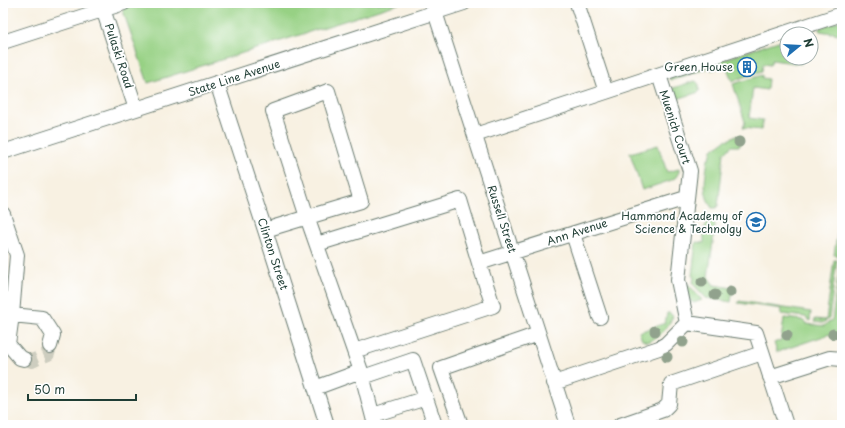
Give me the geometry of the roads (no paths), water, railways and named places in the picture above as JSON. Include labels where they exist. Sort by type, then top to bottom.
[{"type":"street","points":[[3,42],[102,6],[124,3]]},
{"type":"street","name":"State Line Avenue","points":[[3,152],[464,3]]},
{"type":"street","points":[[578,3],[606,92]]},
{"type":"street","name":"Pulaski Road","points":[[102,6],[136,109]]},
{"type":"street","name":"Russell Street","points":[[435,12],[568,425]]},
{"type":"street","points":[[475,135],[842,14]]},
{"type":"street","name":"Muenich Court","points":[[658,75],[690,171],[678,280],[687,322]]},
{"type":"street","name":"Clinton Street","points":[[217,83],[327,425]]},
{"type":"street","points":[[265,230],[307,217],[361,201],[328,91],[273,111],[307,217],[362,374],[374,420],[426,398]]},
{"type":"street","name":"Ann Avenue","points":[[479,263],[686,198]]},
{"type":"street","points":[[317,244],[460,200],[493,306],[354,351]]},
{"type":"street","points":[[3,214],[17,256],[8,344],[20,358],[24,359]]},
{"type":"street","points":[[573,234],[600,317]]},
{"type":"street","points":[[12,315],[42,318],[53,335],[50,346]]},
{"type":"street","points":[[554,383],[659,348],[666,344],[687,322],[756,333],[786,425]]},
{"type":"street","points":[[461,425],[441,368],[538,334]]},
{"type":"street","points":[[620,425],[663,410],[669,404],[671,384],[762,353]]},
{"type":"street","points":[[770,377],[830,358],[842,359]]},
{"type":"street","points":[[315,388],[413,360],[435,425]]},
{"type":"tunnel","points":[[24,359],[32,361],[48,354],[50,346]]},
{"type":"place","name":"Green House","points":[[747,67]]},
{"type":"place","name":"Hammond Academy of Science & Technolgy","points":[[756,222]]}]
